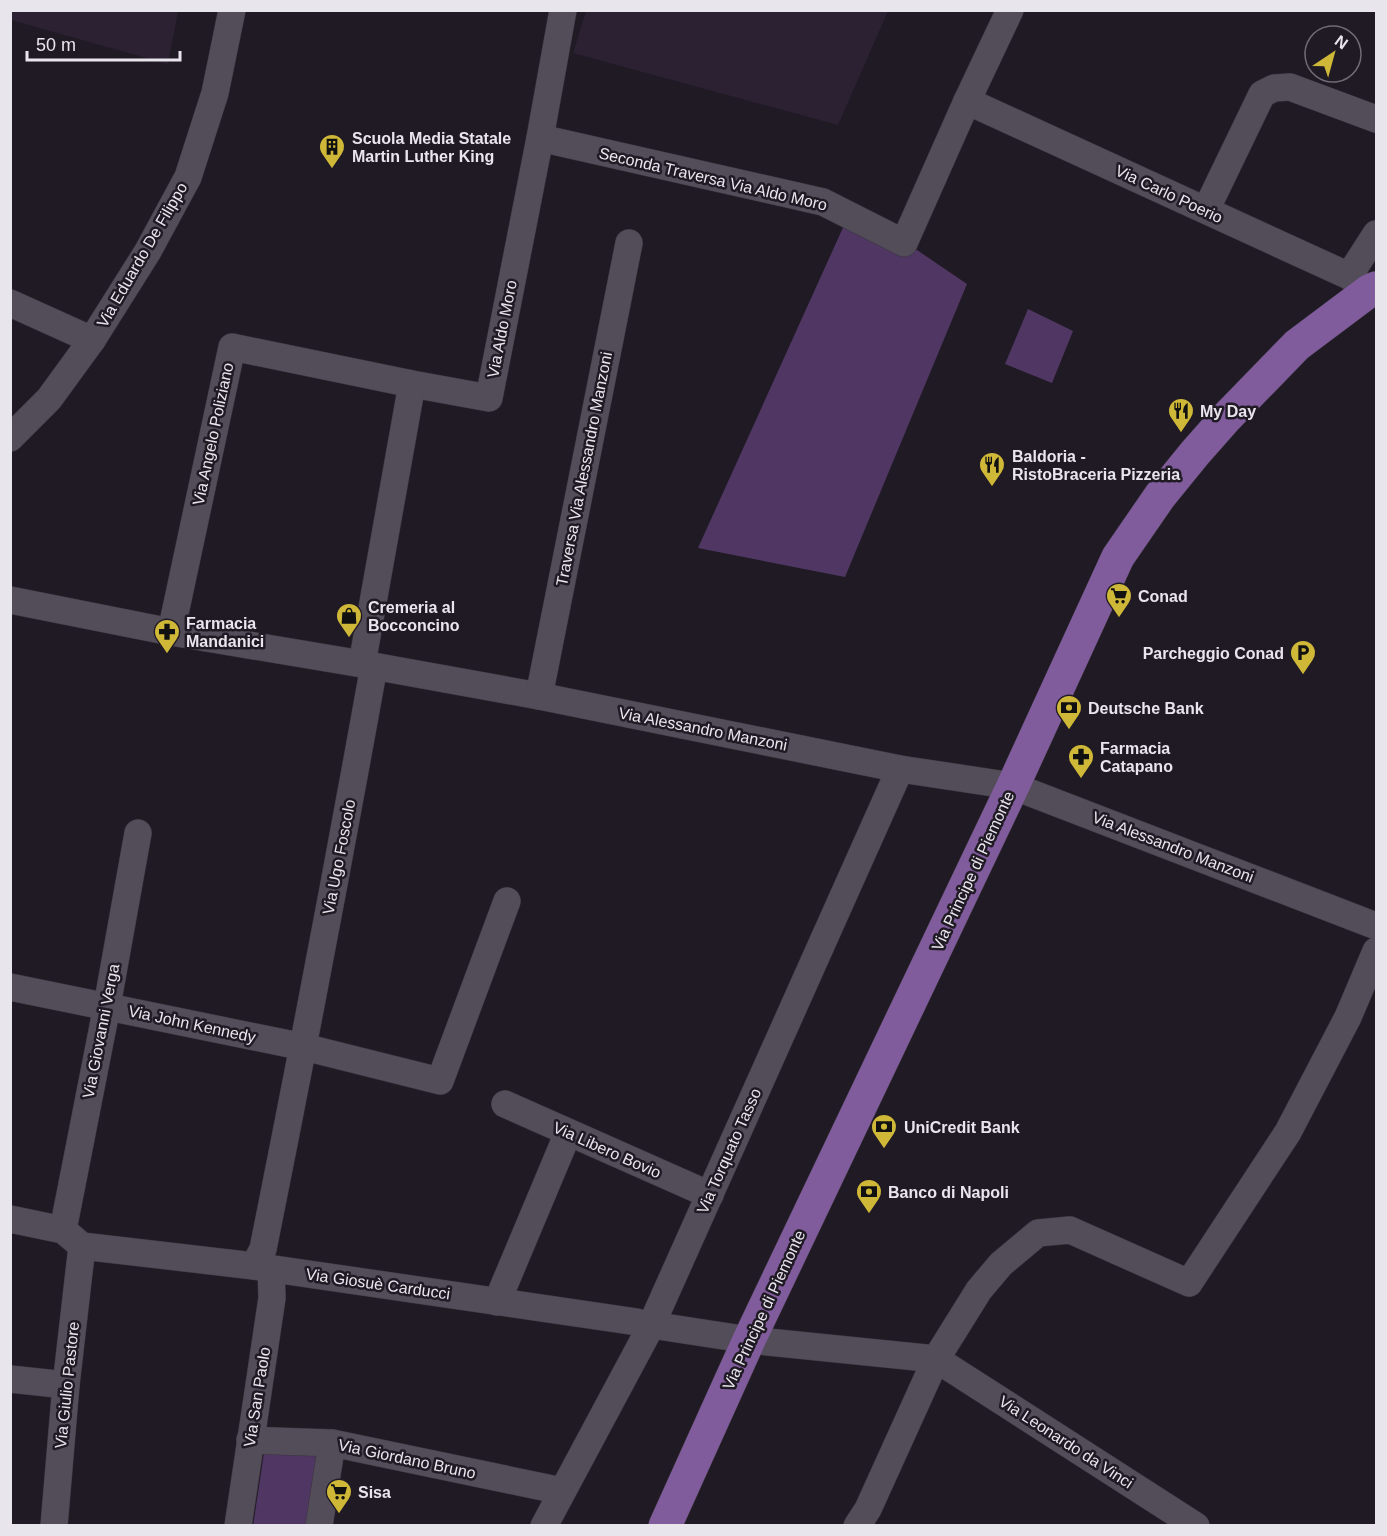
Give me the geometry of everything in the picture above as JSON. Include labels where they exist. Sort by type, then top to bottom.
[{"type":"main road","name":"Via Principe di Piemonte","points":[[665,1526],[749,1340],[1013,786],[1118,557],[1160,496],[1194,453],[1297,345],[1365,285]]},
{"type":"street","name":"Via Eduardo De Filippo","points":[[10,438],[49,399],[92,340],[148,251],[188,177],[215,93],[232,10]]},
{"type":"street","name":"Via Aldo Moro","points":[[412,384],[489,398],[563,10]]},
{"type":"street","points":[[967,101],[1010,10]]},
{"type":"street","points":[[1206,210],[1262,94],[1274,87],[1290,87],[1377,119]]},
{"type":"street","name":"Seconda Traversa Via Aldo Moro","points":[[540,138],[823,202],[904,243],[967,101]]},
{"type":"street","name":"Via Carlo Poerio","points":[[967,101],[1365,285]]},
{"type":"street","points":[[1365,285],[1377,234]]},
{"type":"street","name":"Traversa Via Alessandro Manzoni","points":[[539,696],[629,243]]},
{"type":"street","points":[[10,303],[92,340]]},
{"type":"street","name":"Via Angelo Poliziano","points":[[171,632],[232,347],[412,384]]},
{"type":"street","points":[[368,665],[412,384]]},
{"type":"street","name":"Via Alessandro Manzoni","points":[[10,600],[171,632],[539,696],[900,769],[1013,786],[1377,926]]},
{"type":"street","name":"Via Ugo Foscolo","points":[[262,1268],[263,1249],[304,1047],[345,825],[368,665]]},
{"type":"street","name":"Via Torquato Tasso","points":[[544,1526],[650,1328],[900,769]]},
{"type":"street","name":"Via Giovanni Verga","points":[[73,1238],[107,1006],[138,833]]},
{"type":"street","points":[[304,1047],[440,1081],[507,901]]},
{"type":"street","points":[[857,1526],[868,1509],[936,1359],[979,1290],[1001,1264],[1038,1233],[1070,1230],[1189,1283],[1288,1132],[1348,1017],[1377,951]]},
{"type":"street","name":"Via John Kennedy","points":[[10,987],[304,1047]]},
{"type":"street","name":"Via Libero Bovio","points":[[505,1104],[710,1195]]},
{"type":"street","points":[[497,1302],[568,1133]]},
{"type":"street","name":"Via Giosuè Carducci","points":[[10,1219],[73,1238],[262,1268],[637,1322],[650,1328],[658,1326],[749,1340],[936,1359]]},
{"type":"street","name":"Via Giulio Pastore","points":[[54,1526],[66,1385],[73,1238]]},
{"type":"street","name":"Via San Paolo","points":[[238,1526],[272,1298],[262,1268]]},
{"type":"street","name":"Via Leonardo da Vinci","points":[[936,1359],[1196,1526]]},
{"type":"street","points":[[10,1379],[66,1385]]},
{"type":"street","name":"Via Giordano Bruno","points":[[250,1440],[332,1443],[562,1491]]},
{"type":"street","points":[[319,1526],[332,1443]]},
{"type":"shaded area","points":[[586,10],[888,11],[838,125],[573,53]]},
{"type":"shaded area","points":[[10,11],[178,11],[168,64],[11,20]]},
{"type":"shaded area","points":[[846,221],[917,250],[967,284],[845,577],[698,548]]},
{"type":"shaded area","points":[[1028,309],[1073,331],[1052,383],[1005,364]]},
{"type":"shaded area","points":[[265,1446],[321,1453],[309,1525],[253,1526]]},
{"type":"place","name":"Scuola Media Statale Martin Luther King","points":[[332,170]]},
{"type":"place","name":"My Day","points":[[1181,434]]},
{"type":"place","name":"Baldoria - RistoBraceria Pizzeria","points":[[992,488]]},
{"type":"place","name":"Conad","points":[[1119,619]]},
{"type":"place","name":"Cremeria al Bocconcino","points":[[349,639]]},
{"type":"place","name":"Farmacia Mandanici","points":[[167,655]]},
{"type":"place","name":"Parcheggio Conad","points":[[1303,676]]},
{"type":"place","name":"Deutsche Bank","points":[[1069,731]]},
{"type":"place","name":"Farmacia Catapano","points":[[1081,780]]},
{"type":"place","name":"UniCredit Bank","points":[[884,1150]]},
{"type":"place","name":"Banco di Napoli","points":[[869,1215]]},
{"type":"place","name":"Sisa","points":[[339,1515]]}]
